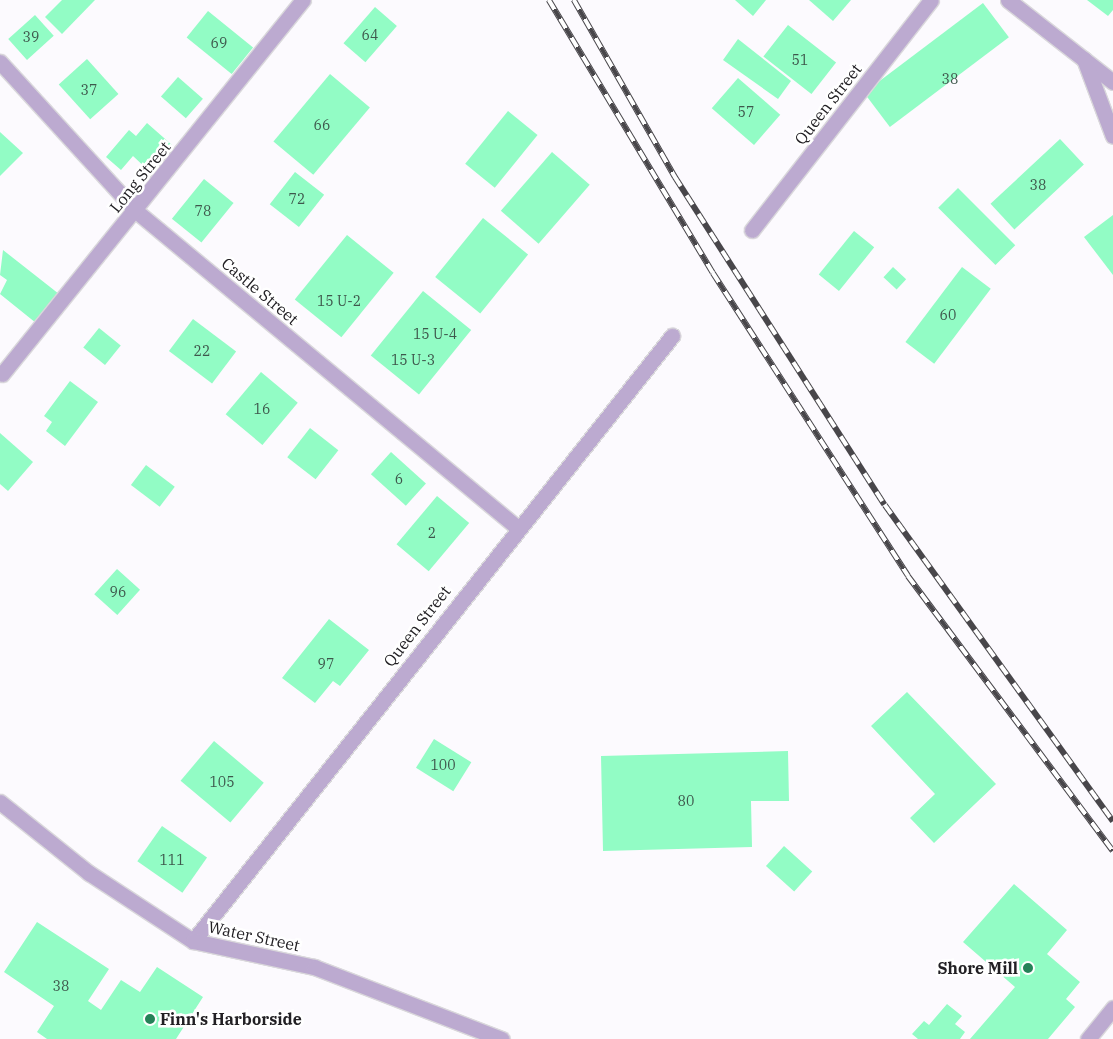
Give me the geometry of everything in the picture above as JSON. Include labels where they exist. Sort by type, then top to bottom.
[{"type":"street","name":"Long Street","points":[[2,374],[136,211],[302,0]]},
{"type":"street","name":"Queen Street","points":[[752,230],[931,0]]},
{"type":"street","points":[[1008,0],[1113,82]]},
{"type":"street","points":[[1084,60],[1113,136]]},
{"type":"street","name":"Castle Street","points":[[0,62],[136,211],[517,527]]},
{"type":"street","name":"Queen Street","points":[[193,941],[517,527],[672,336]]},
{"type":"street","name":"Water Street","points":[[0,802],[89,873],[193,941],[248,950],[332,973],[502,1039]]},
{"type":"street","points":[[1088,1039],[1113,1008]]},
{"type":"building","points":[[62,0],[95,0],[62,34],[45,17]]},
{"type":"building","points":[[735,0],[766,0],[753,16]]},
{"type":"building","points":[[809,0],[851,0],[833,21]]},
{"type":"building","points":[[1087,0],[1113,0],[1113,10],[1108,16]]},
{"type":"building","points":[[983,3],[1009,37],[890,127],[864,93]]},
{"type":"building","points":[[375,7],[397,26],[365,62],[344,43]]},
{"type":"building","points":[[208,11],[253,48],[232,74],[187,37]]},
{"type":"building","points":[[35,15],[54,36],[27,60],[8,39]]},
{"type":"building","points":[[788,25],[836,63],[811,94],[763,57]]},
{"type":"building","points":[[738,39],[791,81],[778,99],[723,60]]},
{"type":"building","points":[[87,59],[118,94],[90,119],[59,84]]},
{"type":"building","points":[[330,74],[370,107],[313,175],[273,141]]},
{"type":"building","points":[[178,77],[203,99],[186,118],[161,97]]},
{"type":"building","points":[[738,78],[780,115],[754,145],[712,108]]},
{"type":"building","points":[[508,111],[538,135],[495,188],[465,164]]},
{"type":"building","points":[[147,123],[172,145],[149,171],[133,156],[121,170],[106,157],[129,130],[136,136]]},
{"type":"building","points":[[0,132],[23,153],[0,176]]},
{"type":"building","points":[[1060,139],[1084,165],[1014,229],[991,204]]},
{"type":"building","points":[[552,152],[590,185],[539,244],[501,211]]},
{"type":"building","points":[[295,172],[324,195],[299,227],[270,204]]},
{"type":"building","points":[[204,179],[234,203],[201,243],[172,219]]},
{"type":"building","points":[[958,188],[1015,245],[995,265],[938,208]]},
{"type":"building","points":[[1113,215],[1113,275],[1084,237]]},
{"type":"building","points":[[483,218],[528,255],[480,314],[435,277]]},
{"type":"building","points":[[854,231],[874,247],[839,291],[819,275]]},
{"type":"building","points":[[347,235],[394,273],[341,337],[295,300]]},
{"type":"building","points":[[3,250],[59,294],[36,323],[0,294],[7,280],[0,275]]},
{"type":"building","points":[[893,267],[906,279],[897,290],[883,277]]},
{"type":"building","points":[[962,267],[991,289],[934,364],[905,342]]},
{"type":"building","points":[[423,291],[471,330],[419,395],[371,356]]},
{"type":"building","points":[[193,319],[236,351],[212,383],[169,351]]},
{"type":"building","points":[[99,328],[121,346],[105,365],[83,347]]},
{"type":"building","points":[[261,372],[298,403],[262,445],[226,414]]},
{"type":"building","points":[[70,381],[98,402],[65,446],[46,431],[52,422],[44,416]]},
{"type":"building","points":[[310,428],[338,450],[316,479],[287,457]]},
{"type":"building","points":[[0,433],[33,462],[8,491],[0,484]]},
{"type":"building","points":[[391,452],[426,483],[406,506],[371,474]]},
{"type":"building","points":[[146,465],[175,487],[160,507],[131,485]]},
{"type":"building","points":[[437,496],[469,523],[429,571],[397,544]]},
{"type":"building","points":[[117,569],[140,590],[117,615],[94,594]]},
{"type":"building","points":[[329,619],[369,650],[340,686],[333,681],[315,703],[282,678]]},
{"type":"building","points":[[907,692],[996,784],[934,843],[910,818],[935,794],[871,726]]},
{"type":"building","points":[[434,739],[471,762],[453,791],[416,768]]},
{"type":"building","points":[[214,741],[264,783],[230,823],[181,781]]},
{"type":"building","points":[[788,751],[789,801],[751,801],[752,847],[603,851],[601,756]]},
{"type":"building","points":[[162,826],[207,858],[182,893],[137,861]]},
{"type":"building","points":[[784,846],[812,871],[794,891],[766,866]]},
{"type":"building","name":"Shore Mill","points":[[1014,884],[1067,930],[1047,954],[1080,982],[1066,999],[1075,1007],[1048,1039],[970,1039],[1015,987],[963,942]]},
{"type":"building","points":[[37,922],[109,969],[88,1001],[101,1010],[121,980],[140,992],[157,967],[203,997],[176,1039],[47,1039],[37,1032],[54,1006],[4,972]]},
{"type":"building","name":"Shore Mill","points":[[947,1004],[962,1016],[955,1024],[965,1032],[960,1039],[918,1039],[912,1034],[924,1021],[929,1025]]},
{"type":"railway","points":[[549,0],[713,273],[908,576],[1113,851]]},
{"type":"railway","points":[[574,0],[675,177],[885,505],[1113,821]]},
{"type":"place","name":"Shore Mill","points":[[1028,968]]},
{"type":"place","name":"Finn's Harborside","points":[[150,1019]]}]
